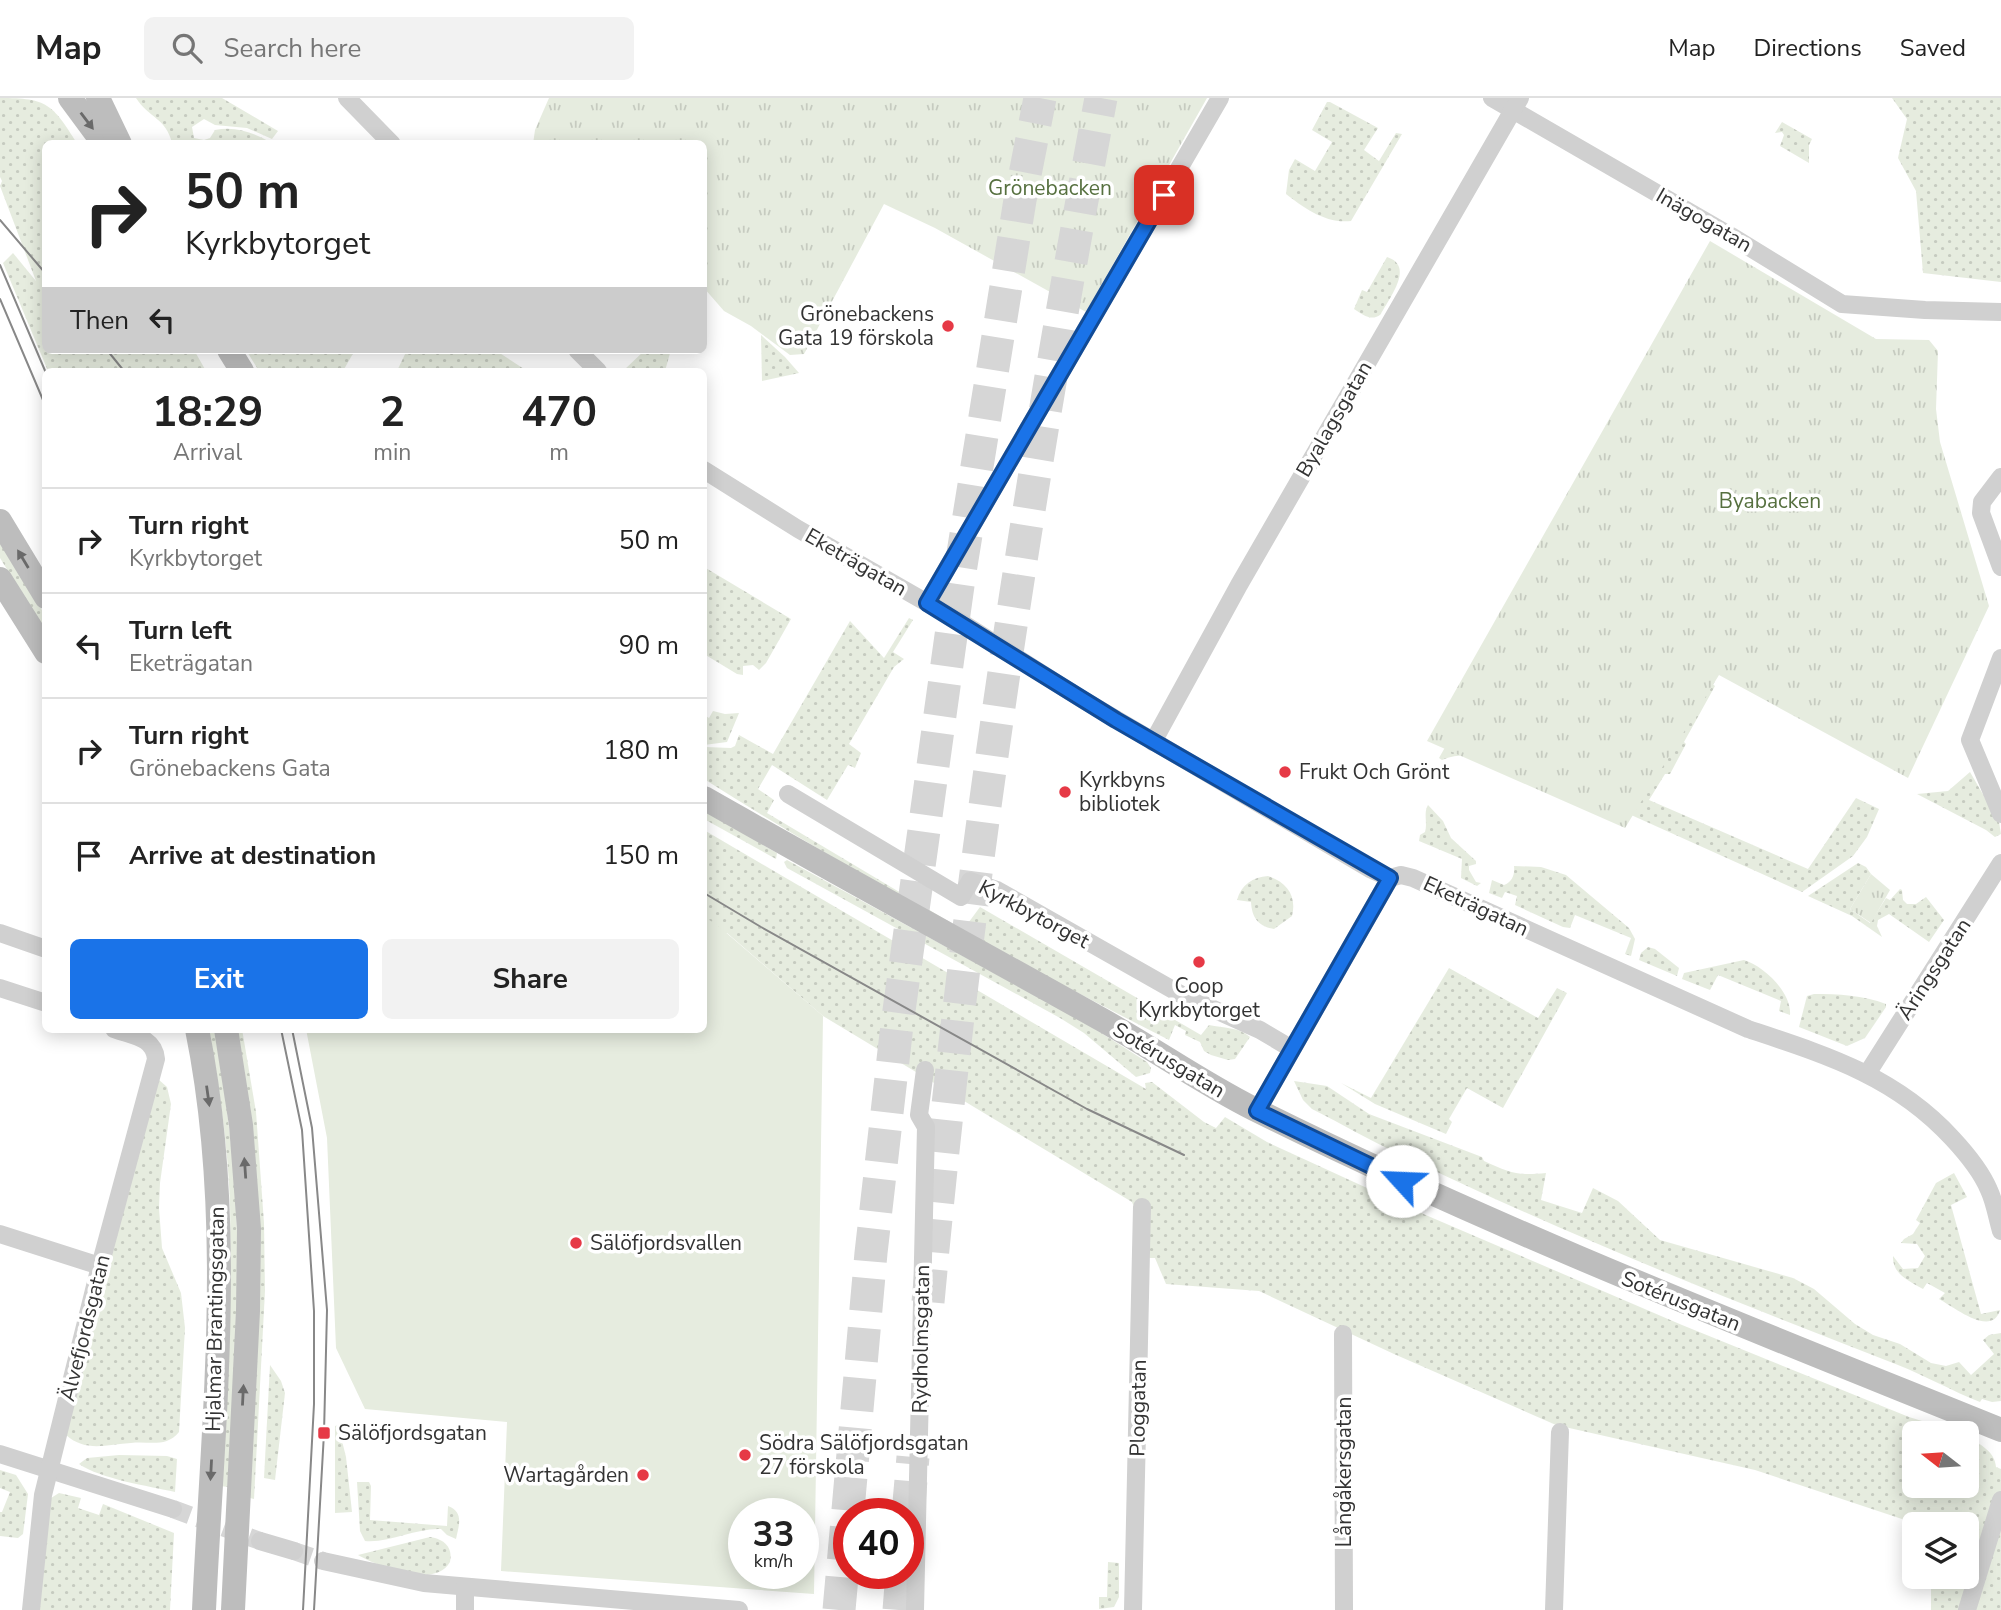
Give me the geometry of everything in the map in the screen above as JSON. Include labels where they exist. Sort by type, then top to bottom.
[{"type":"street","points":[[70,98],[101,140]]},
{"type":"street","points":[[98,98],[119,140]]},
{"type":"street","points":[[347,98],[388,140]]},
{"type":"street","points":[[927,603],[1220,98]]},
{"type":"street","name":"Inägogatan","points":[[1492,98],[1516,104],[1842,304],[2001,312]]},
{"type":"street","name":"Byalagsgatan","points":[[1153,741],[1239,585],[1516,104]]},
{"type":"street","points":[[581,354],[595,368]]},
{"type":"street","name":"Eketrägatan","points":[[707,472],[1153,741],[1390,878],[1401,875],[1413,878],[1748,1029],[1867,1074],[1899,1091],[1931,1115],[1965,1152],[1989,1189],[2001,1231]]},
{"type":"street","points":[[2001,477],[1982,502],[1981,513],[2001,567]]},
{"type":"street","points":[[0,521],[42,590]]},
{"type":"street","points":[[0,579],[42,646]]},
{"type":"street","points":[[2001,658],[1970,740],[2001,814]]},
{"type":"street","name":"Kyrkbytorget","points":[[788,794],[961,897],[970,880],[997,890],[1182,995],[1260,1030],[1292,1049]]},
{"type":"street","name":"Sotérusgatan","points":[[707,799],[936,930],[1100,1018],[1257,1111],[1476,1215],[1642,1286],[2001,1430]]},
{"type":"street","name":"Äringsgatan","points":[[1867,1074],[2001,863]]},
{"type":"street","points":[[1257,1111],[1390,878]]},
{"type":"street","points":[[0,933],[42,948]]},
{"type":"street","points":[[0,988],[42,1001]]},
{"type":"street","name":"Älvefjordsgatan","points":[[31,1610],[43,1495],[100,1266],[156,1059],[155,1049],[150,1042],[125,1033]]},
{"type":"street","name":"Hjalmar Brantingsgatan","points":[[198,1033],[212,1124],[220,1264],[204,1610]]},
{"type":"street","name":"Hjalmar Brantingsgatan","points":[[227,1033],[241,1125],[249,1229],[248,1311],[233,1610]]},
{"type":"street","name":"Rydholmsgatan","points":[[915,1610],[926,1126],[919,1115],[925,1070]]},
{"type":"street","name":"Ploggatan","points":[[1133,1610],[1142,1207]]},
{"type":"street","points":[[0,1234],[100,1266]]},
{"type":"street","name":"Långåkersgatan","points":[[1343,1334],[1344,1610]]},
{"type":"street","points":[[1554,1610],[1560,1432]]},
{"type":"street","points":[[0,1454],[173,1509]]},
{"type":"street","points":[[1967,1610],[2001,1500]]},
{"type":"street","points":[[260,1541],[294,1551]]},
{"type":"street","points":[[323,1561],[397,1578],[466,1587],[739,1610]]},
{"type":"street","points":[[465,1610],[466,1587]]},
{"type":"green space","points":[[0,98],[29,100],[47,106],[75,140],[42,140],[42,354],[196,354],[204,368],[47,368],[3,263],[13,253],[36,281],[0,186]]},
{"type":"green space","points":[[136,98],[222,98],[278,131],[272,139],[247,128],[215,125],[204,119],[192,127],[194,138],[204,140],[171,140],[166,128]]},
{"type":"green space","name":"Grönebacken","points":[[549,98],[1207,98],[1086,312],[935,228],[884,204],[804,354],[790,355],[751,326],[724,311],[707,291],[707,140],[534,140],[535,130]]},
{"type":"green space","points":[[1892,98],[2001,98],[2001,282],[1923,273],[1916,191],[1898,158],[1907,119]]},
{"type":"green space","points":[[1327,102],[1378,128],[1364,150],[1379,161],[1396,133],[1402,134],[1351,221],[1324,217],[1286,194],[1289,170],[1295,159],[1315,171],[1332,142],[1312,130]]},
{"type":"green space","points":[[1782,122],[1812,139],[1809,145],[1809,163],[1780,146],[1784,135],[1782,132],[1775,133]]},
{"type":"green space","points":[[236,129],[266,140],[204,140],[210,138],[215,130]]},
{"type":"green space","name":"Byabacken","points":[[1710,241],[1876,339],[1929,340],[1938,351],[1936,409],[1940,442],[1989,606],[1908,778],[1719,675],[1625,828],[1427,741]]},
{"type":"green space","points":[[1387,257],[1399,267],[1398,282],[1381,314],[1367,317],[1354,309],[1362,290],[1367,292]]},
{"type":"green space","points":[[761,335],[785,357],[799,373],[762,381]]},
{"type":"green space","points":[[248,354],[353,354],[345,368],[257,368]]},
{"type":"green space","points":[[405,354],[501,354],[522,368],[398,368]]},
{"type":"green space","points":[[641,354],[670,354],[666,368],[626,368]]},
{"type":"green space","points":[[0,541],[42,610],[42,626],[0,558]]},
{"type":"green space","points":[[1550,561],[1567,565],[1715,686],[1684,742],[1686,744],[1670,774],[1665,774],[1649,800],[1808,869],[1856,798],[1879,809],[1867,837],[1853,856],[1802,892],[1507,759],[1465,755],[1442,760],[1439,758]]},
{"type":"green space","points":[[707,569],[791,619],[766,663],[759,670],[753,665],[743,666],[743,675],[707,656]]},
{"type":"green space","points":[[909,618],[913,620],[893,652],[904,659],[894,667],[849,744],[861,753],[855,768],[848,765],[827,800],[772,765],[758,789],[774,800],[767,813],[963,930],[980,907],[1201,1035],[1209,1025],[1246,1034],[1250,1037],[1235,1059],[1228,1060],[1211,1055],[1204,1051],[1200,1042],[1185,1035],[1186,1031],[1175,1025],[1169,1040],[1050,978],[875,882],[707,781],[707,747],[731,748],[735,746],[739,735],[773,754],[850,621],[884,658]]},
{"type":"green space","points":[[713,711],[739,713],[727,742],[707,745],[707,717],[709,718]]},
{"type":"green space","points":[[1970,772],[1999,822],[2001,834],[1995,837],[1917,794],[1948,791]]},
{"type":"green space","points":[[1428,805],[1443,821],[1451,838],[1476,861],[1476,864],[1469,866],[1469,870],[1476,882],[1481,883],[1477,886],[1461,878],[1462,859],[1419,841],[1420,835],[1425,832]]},
{"type":"green space","points":[[707,812],[777,853],[776,859],[707,821]]},
{"type":"green space","points":[[707,832],[1146,1089],[1145,1083],[1152,1082],[1204,1122],[1216,1128],[1225,1117],[1267,1142],[1428,1216],[1682,1325],[1922,1421],[1902,1421],[1902,1498],[1979,1498],[1979,1444],[1993,1457],[1996,1467],[2001,1469],[2001,1610],[1931,1610],[1931,1589],[1979,1589],[1979,1512],[1902,1512],[1902,1519],[1755,1470],[1556,1425],[1259,1291],[1166,1284],[1155,1258],[1147,1258],[1146,1236],[1132,1202],[823,1016],[727,933],[707,941]]},
{"type":"green space","points":[[787,860],[1084,1022],[1147,1062],[1151,1068],[1150,1073],[1136,1077],[1084,1033],[1060,1018],[787,868],[784,862]]},
{"type":"green space","points":[[1858,863],[1866,867],[1871,874],[1850,909],[1870,923],[1886,898],[1890,900],[1900,889],[1907,904],[1916,904],[1926,897],[1944,920],[1929,942],[1889,914],[1878,920],[1877,926],[1882,937],[1852,916],[1808,896]]},
{"type":"green space","points":[[1514,866],[1541,867],[1566,875],[1629,928],[1635,939],[1631,956],[1625,954],[1631,938],[1575,915],[1570,928],[1563,927],[1515,905],[1517,896],[1505,892],[1502,898],[1489,893],[1492,880],[1504,885],[1511,880]]},
{"type":"green space","points":[[1871,874],[1890,890],[1871,923],[1850,909]]},
{"type":"green space","points":[[1268,876],[1285,886],[1293,902],[1292,916],[1274,929],[1257,920],[1251,902],[1237,900],[1248,883]]},
{"type":"green space","name":"Sälöfjordsvallen","points":[[707,919],[823,1016],[815,1498],[728,1498],[728,1588],[501,1571],[507,1422],[365,1409],[336,1348],[327,1138],[307,1033],[707,1033]]},
{"type":"green space","points":[[1648,947],[1655,949],[1679,968],[1677,976],[1639,960],[1641,953]]},
{"type":"green space","points":[[1744,960],[1768,974],[1782,990],[1790,1015],[1779,1011],[1781,1001],[1718,975],[1710,990],[1682,979],[1684,973]]},
{"type":"green space","points":[[1449,968],[1538,1018],[1557,988],[1567,993],[1503,1108],[1467,1088],[1449,1119],[1452,1122],[1446,1134],[1375,1104],[1341,1083],[1371,1098]]},
{"type":"green space","points":[[1814,994],[1859,997],[1886,1004],[1886,1007],[1865,1038],[1847,1046],[1799,1027],[1807,996]]},
{"type":"green space","points":[[210,1033],[216,1033],[223,1079],[236,1206],[236,1327],[228,1487],[220,1486],[230,1239],[230,1204],[222,1116]]},
{"type":"green space","points":[[237,1033],[243,1033],[256,1112],[264,1223],[265,1291],[254,1499],[250,1498]]},
{"type":"green space","points":[[158,1079],[167,1087],[171,1104],[160,1183],[162,1248],[181,1293],[185,1328],[179,1432],[169,1440],[157,1443],[89,1446],[66,1435],[66,1426]]},
{"type":"green space","points":[[1294,1081],[1327,1086],[1369,1114],[1482,1157],[1484,1161],[1514,1173],[1546,1173],[1541,1200],[1582,1213],[1593,1188],[1618,1201],[1660,1240],[1793,1278],[1814,1289],[1855,1324],[1873,1335],[1900,1344],[1931,1363],[1946,1366],[1959,1362],[1971,1375],[1994,1354],[1983,1340],[1989,1335],[2001,1333],[2001,1401],[1982,1399],[1980,1402],[1908,1369],[1710,1291],[1523,1212],[1390,1150],[1312,1109],[1303,1100]]},
{"type":"green space","points":[[1954,1173],[1967,1197],[1951,1205],[1981,1314],[2000,1310],[1996,1318],[1989,1321],[1972,1318],[1939,1299],[1945,1293],[1927,1283],[1923,1289],[1912,1283],[1898,1272],[1893,1262],[1893,1256],[1903,1269],[1918,1268],[1925,1256],[1917,1244],[1901,1243],[1913,1234],[1920,1223],[1916,1220],[1936,1183]]},
{"type":"green space","points":[[270,1365],[281,1381],[285,1393],[275,1480],[264,1478]]},
{"type":"green space","points":[[338,1425],[346,1457],[352,1512],[335,1513],[335,1426]]},
{"type":"green space","points":[[119,1455],[167,1456],[177,1459],[175,1492],[112,1478],[79,1464],[87,1458]]},
{"type":"green space","points":[[0,1470],[16,1475],[28,1494],[23,1534],[18,1538],[0,1536],[0,1512],[10,1492],[0,1488]]},
{"type":"green space","points":[[357,1482],[369,1482],[370,1520],[447,1526],[448,1506],[458,1515],[456,1539],[441,1529],[431,1529],[384,1540],[365,1541],[360,1531]]},
{"type":"green space","points":[[59,1493],[81,1498],[78,1508],[99,1515],[103,1504],[174,1533],[170,1610],[38,1610],[51,1498]]},
{"type":"green space","points":[[430,1537],[446,1545],[451,1557],[443,1570],[432,1574],[420,1575],[392,1570],[358,1555]]},
{"type":"green space","points":[[1108,1562],[1119,1563],[1119,1597],[1114,1607],[1099,1609],[1099,1597],[1107,1597]]},
{"type":"green space","name":"Sälöfjordsvallen","points":[[746,1589],[814,1589],[814,1594]]},
{"type":"tunnel","points":[[839,1610],[871,1253],[897,1025],[959,578],[1020,200],[1040,98]]},
{"type":"tunnel","points":[[928,1302],[960,1000],[1000,698],[1048,397],[1101,98]]},
{"type":"tunnel","points":[[909,1498],[913,1457]]},
{"type":"tunnel","points":[[173,1509],[260,1541]]},
{"type":"tunnel","points":[[294,1551],[323,1561]]},
{"type":"tunnel","points":[[899,1610],[901,1589]]},
{"type":"tram line","points":[[0,220],[42,269]]},
{"type":"tram line","points":[[0,265],[44,368]]},
{"type":"tram line","points":[[0,299],[42,398]]},
{"type":"tram line","points":[[110,354],[122,368]]},
{"type":"tram line","points":[[707,895],[1087,1109],[1184,1155]]},
{"type":"tram line","points":[[282,1033],[302,1130],[314,1311],[314,1404],[303,1610]]},
{"type":"tram line","points":[[293,1033],[312,1128],[327,1310],[324,1433],[314,1610]]},
{"type":"place","name":"Grönebackens Gata 19 förskola","points":[[948,326]]},
{"type":"place","name":"Frukt Och Grönt","points":[[1285,772]]},
{"type":"place","name":"Kyrkbyns bibliotek","points":[[1065,792]]},
{"type":"place","name":"Coop Kyrkbytorget","points":[[1199,962]]},
{"type":"place","name":"Sälöfjordsvallen","points":[[576,1243]]},
{"type":"place","name":"Sälöfjordsgatan","points":[[324,1433]]},
{"type":"place","name":"Södra Sälöfjordsgatan 27 förskola","points":[[745,1455]]},
{"type":"place","name":"Wartagården","points":[[643,1475]]},
{"type":"route","points":[[1164,195],[927,603],[1116,720],[1370,869],[1390,878],[1257,1111],[1402,1181]]}]
